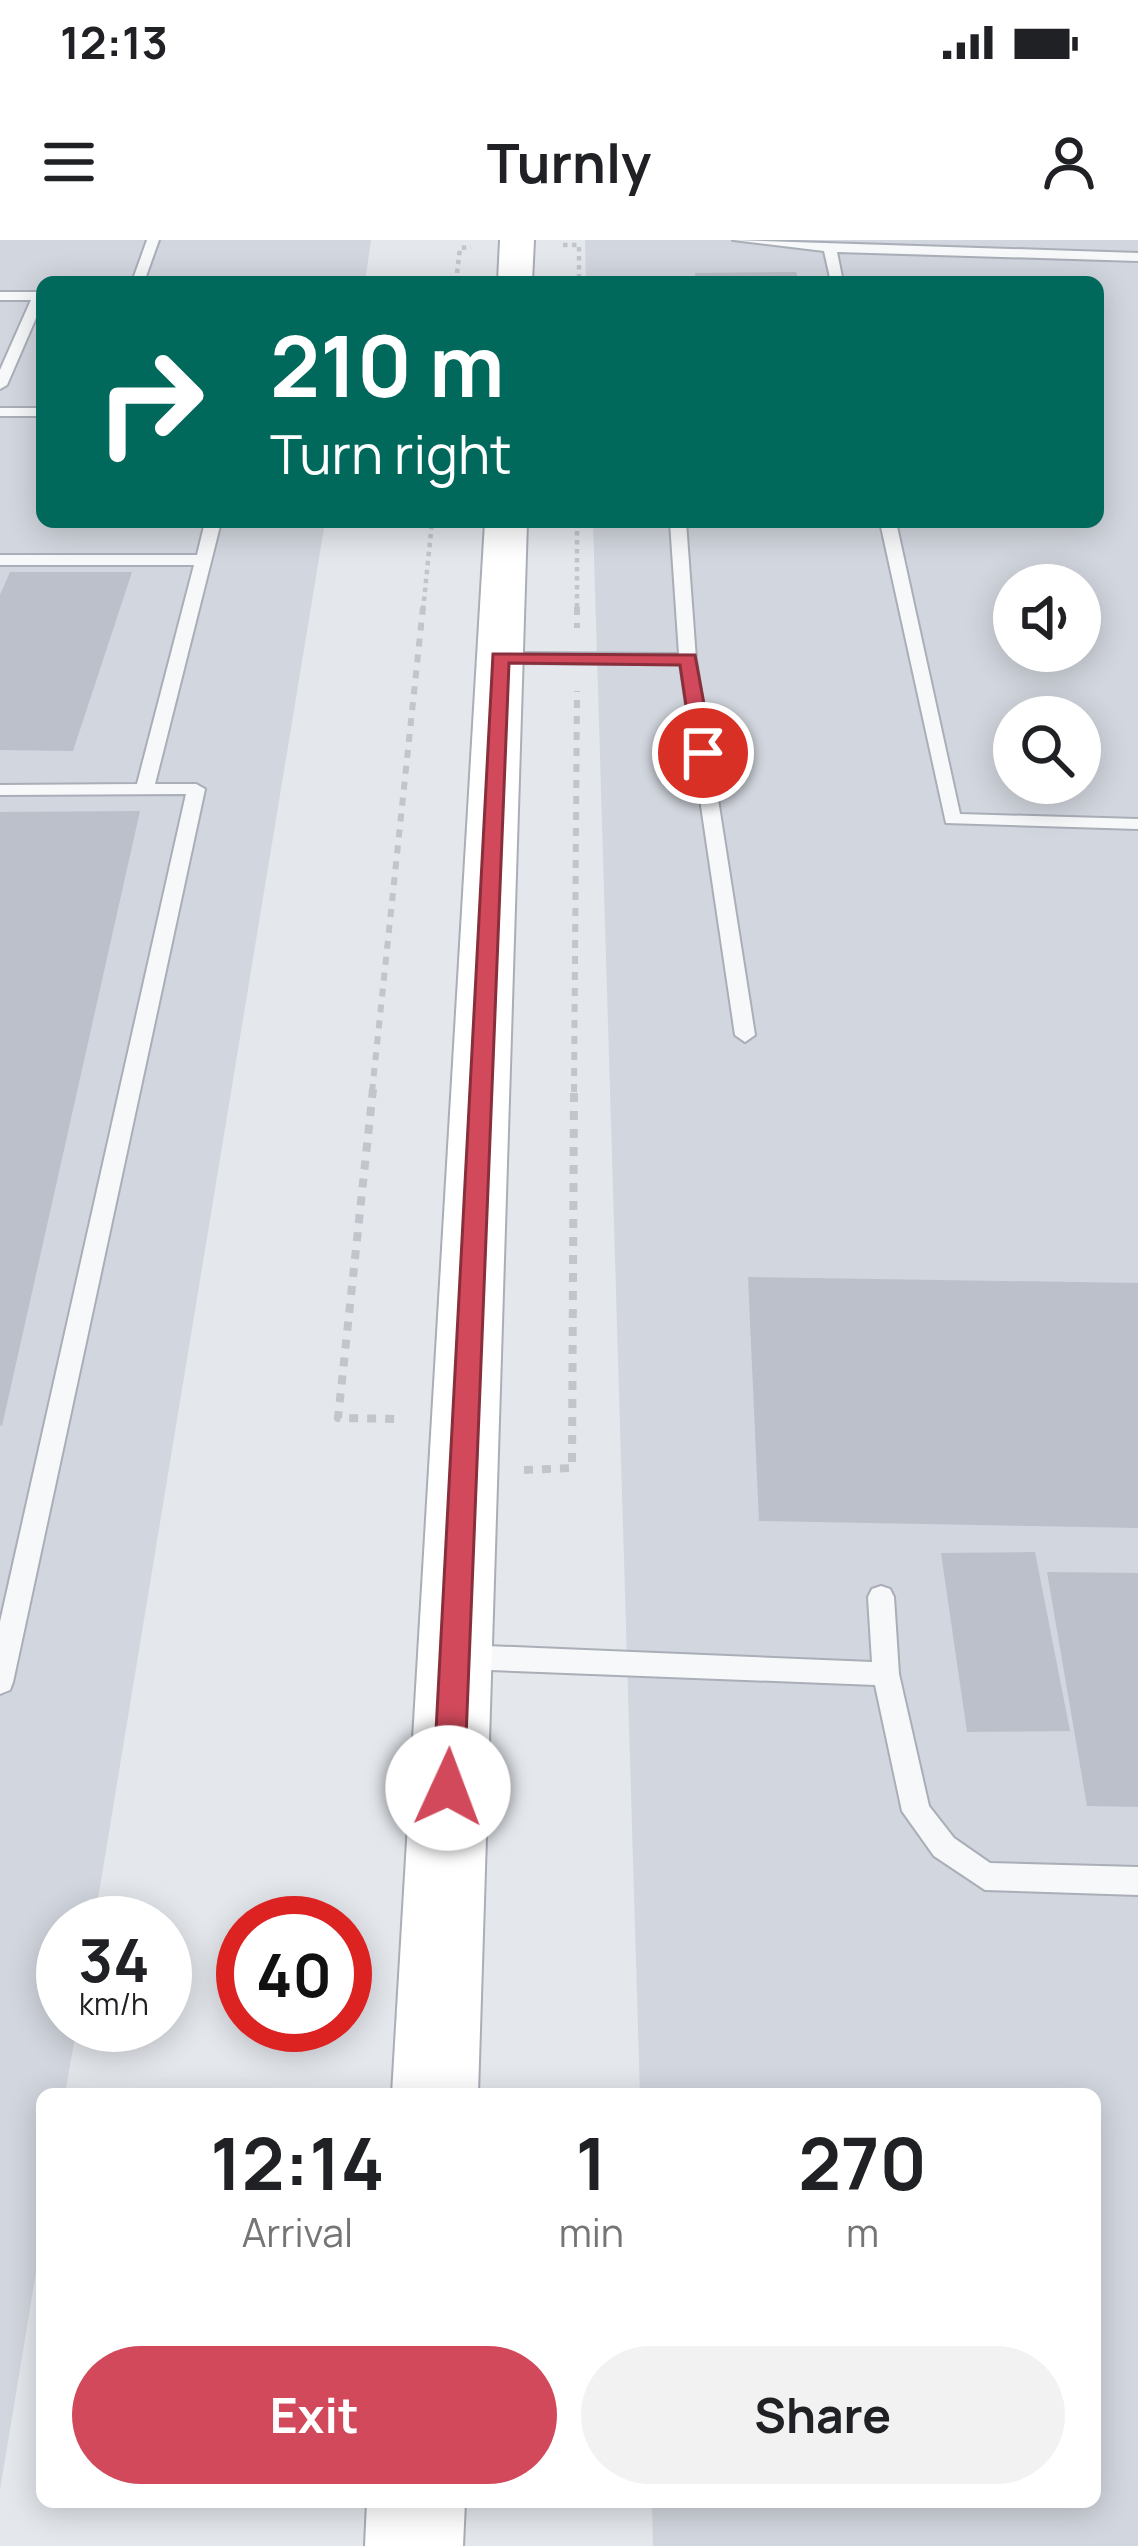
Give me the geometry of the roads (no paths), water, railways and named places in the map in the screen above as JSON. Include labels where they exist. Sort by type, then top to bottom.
[{"type":"street","points":[[515,276],[517,240]]},
{"type":"street","points":[[435,2088],[506,528]]},
{"type":"street","points":[[414,2546],[416,2508]]},
{"type":"lane","points":[[140,276],[153,240]]},
{"type":"lane","points":[[739,240],[830,248],[1138,256]]},
{"type":"lane","points":[[1083,240],[1088,255]]},
{"type":"lane","points":[[830,248],[836,276]]},
{"type":"lane","points":[[0,296],[36,296]]},
{"type":"lane","points":[[0,385],[36,305]]},
{"type":"lane","points":[[0,412],[36,412]]},
{"type":"lane","points":[[145,789],[211,528]]},
{"type":"lane","points":[[678,528],[688,659],[745,1035]]},
{"type":"lane","points":[[889,528],[952,819],[1134,826]]},
{"type":"lane","points":[[0,560],[203,560]]},
{"type":"lane","points":[[500,658],[688,659]]},
{"type":"lane","points":[[0,790],[196,789],[0,1682]]},
{"type":"lane","points":[[881,1597],[886,1674],[916,1811],[944,1847],[986,1876],[1138,1882]]},
{"type":"lane","points":[[454,1657],[886,1674]]}]
